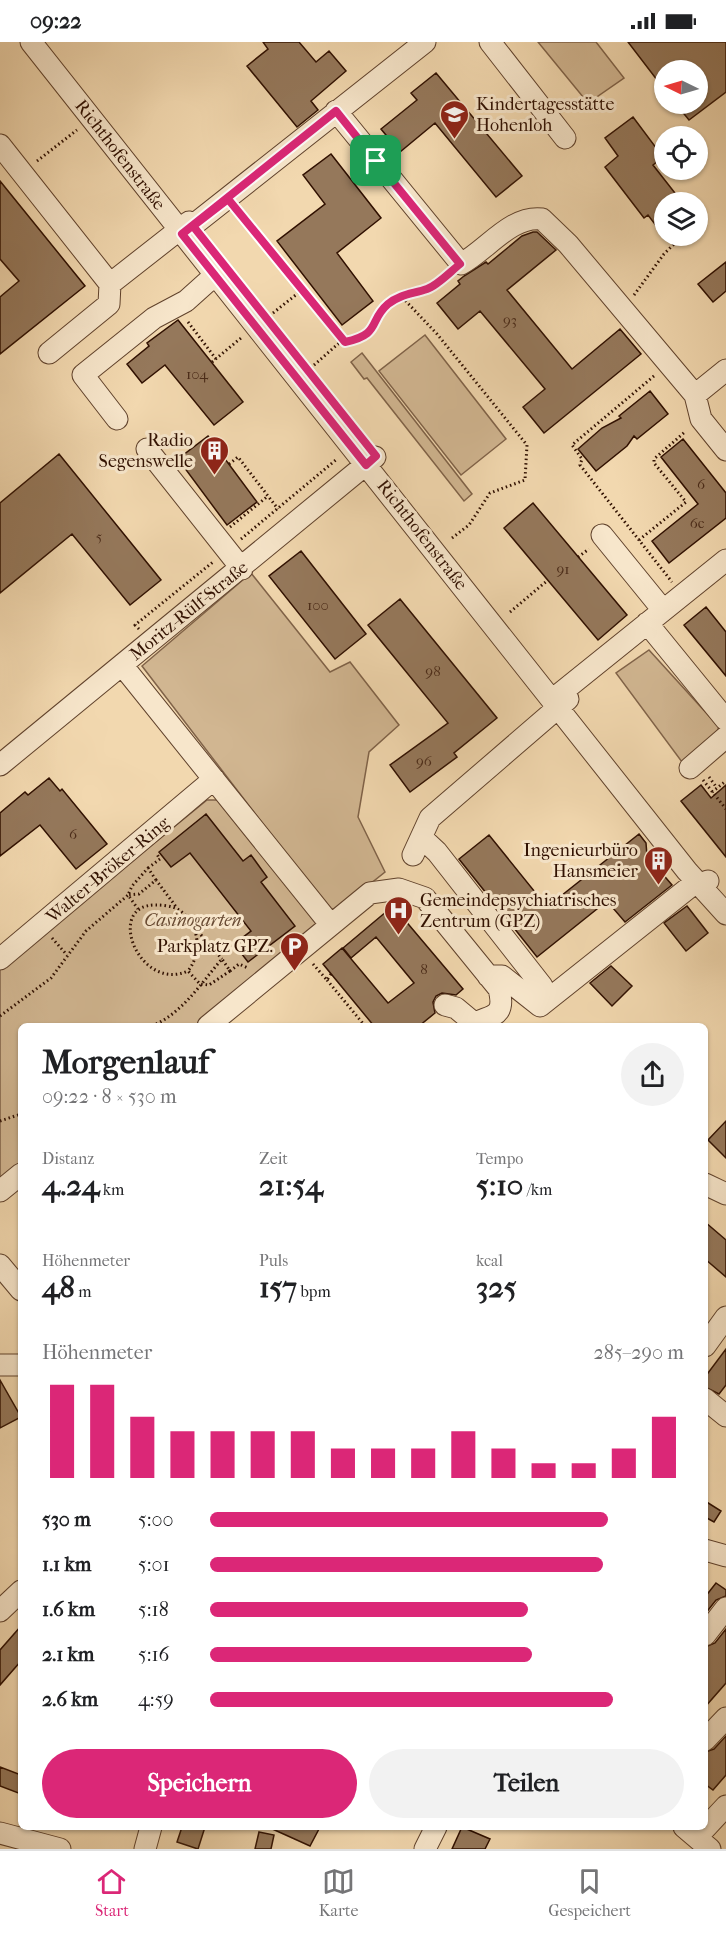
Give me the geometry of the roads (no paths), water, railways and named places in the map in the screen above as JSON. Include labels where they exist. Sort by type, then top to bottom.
[{"type":"street","name":"Richthofenstraße","points":[[31,42],[150,182],[703,880],[726,914]]},
{"type":"street","name":"Richthofenstraße","points":[[48,42],[87,110]]},
{"type":"street","points":[[110,284],[228,199],[425,42]]},
{"type":"street","points":[[490,42],[566,138]]},
{"type":"street","points":[[336,111],[460,264],[478,255],[520,219],[542,219],[568,243],[670,363],[695,395],[700,419],[726,450]]},
{"type":"street","points":[[0,145],[110,284],[109,304],[49,353]]},
{"type":"street","name":"Richthofenstraße","points":[[204,250],[215,275],[354,439]]},
{"type":"street","points":[[117,419],[83,375],[154,318],[186,302],[215,275]]},
{"type":"street","points":[[695,395],[726,370]]},
{"type":"street","points":[[147,449],[242,569]]},
{"type":"street","name":"Moritz-Rülf-Straße","points":[[0,765],[242,569],[371,460]]},
{"type":"street","points":[[602,535],[726,720]]},
{"type":"street","points":[[542,986],[437,852],[418,847],[430,818],[565,705],[655,617],[726,560]]},
{"type":"street","points":[[122,665],[214,779],[334,921]]},
{"type":"street","points":[[691,767],[726,736]]},
{"type":"street","name":"Walter-Bröker-Ring","points":[[0,959],[214,779]]},
{"type":"street","name":"Richthofenstraße","points":[[703,880],[726,897]]},
{"type":"street","points":[[488,976],[502,976],[540,1006],[703,880]]},
{"type":"street","points":[[212,1023],[370,893],[399,890],[417,893],[425,898],[499,989],[500,1005],[491,1018],[478,1023]]},
{"type":"street","points":[[445,1005],[456,1008],[471,1023]]},
{"type":"street","points":[[0,1191],[18,1176]]},
{"type":"street","points":[[708,1185],[726,1194]]},
{"type":"street","points":[[0,1265],[18,1286]]},
{"type":"street","points":[[708,1342],[726,1317]]},
{"type":"street","points":[[0,1365],[18,1365]]},
{"type":"street","points":[[708,1401],[726,1416]]},
{"type":"street","points":[[708,1551],[726,1556]]},
{"type":"street","points":[[0,1611],[18,1594]]},
{"type":"street","points":[[708,1631],[726,1608]]},
{"type":"street","points":[[708,1737],[726,1718]]},
{"type":"street","points":[[708,1826],[726,1806]]},
{"type":"street","points":[[145,1849],[151,1830]]},
{"type":"street","points":[[425,1849],[434,1830]]},
{"type":"street","points":[[0,1833],[60,1849]]},
{"type":"place","name":"Kindertagesstätte Hohenloh","points":[[455,140]]},
{"type":"place","name":"Radio Segenswelle","points":[[214,476]]},
{"type":"place","name":"Ingenieurbüro Hansmeier","points":[[659,886]]},
{"type":"place","name":"Gemeindepsychiatrisches Zentrum (GPZ)","points":[[399,936]]},
{"type":"place","name":"Parkplatz GPZ.","points":[[294,972]]},
{"type":"park label","name":"Casinogarten","points":[[193,920]]}]
